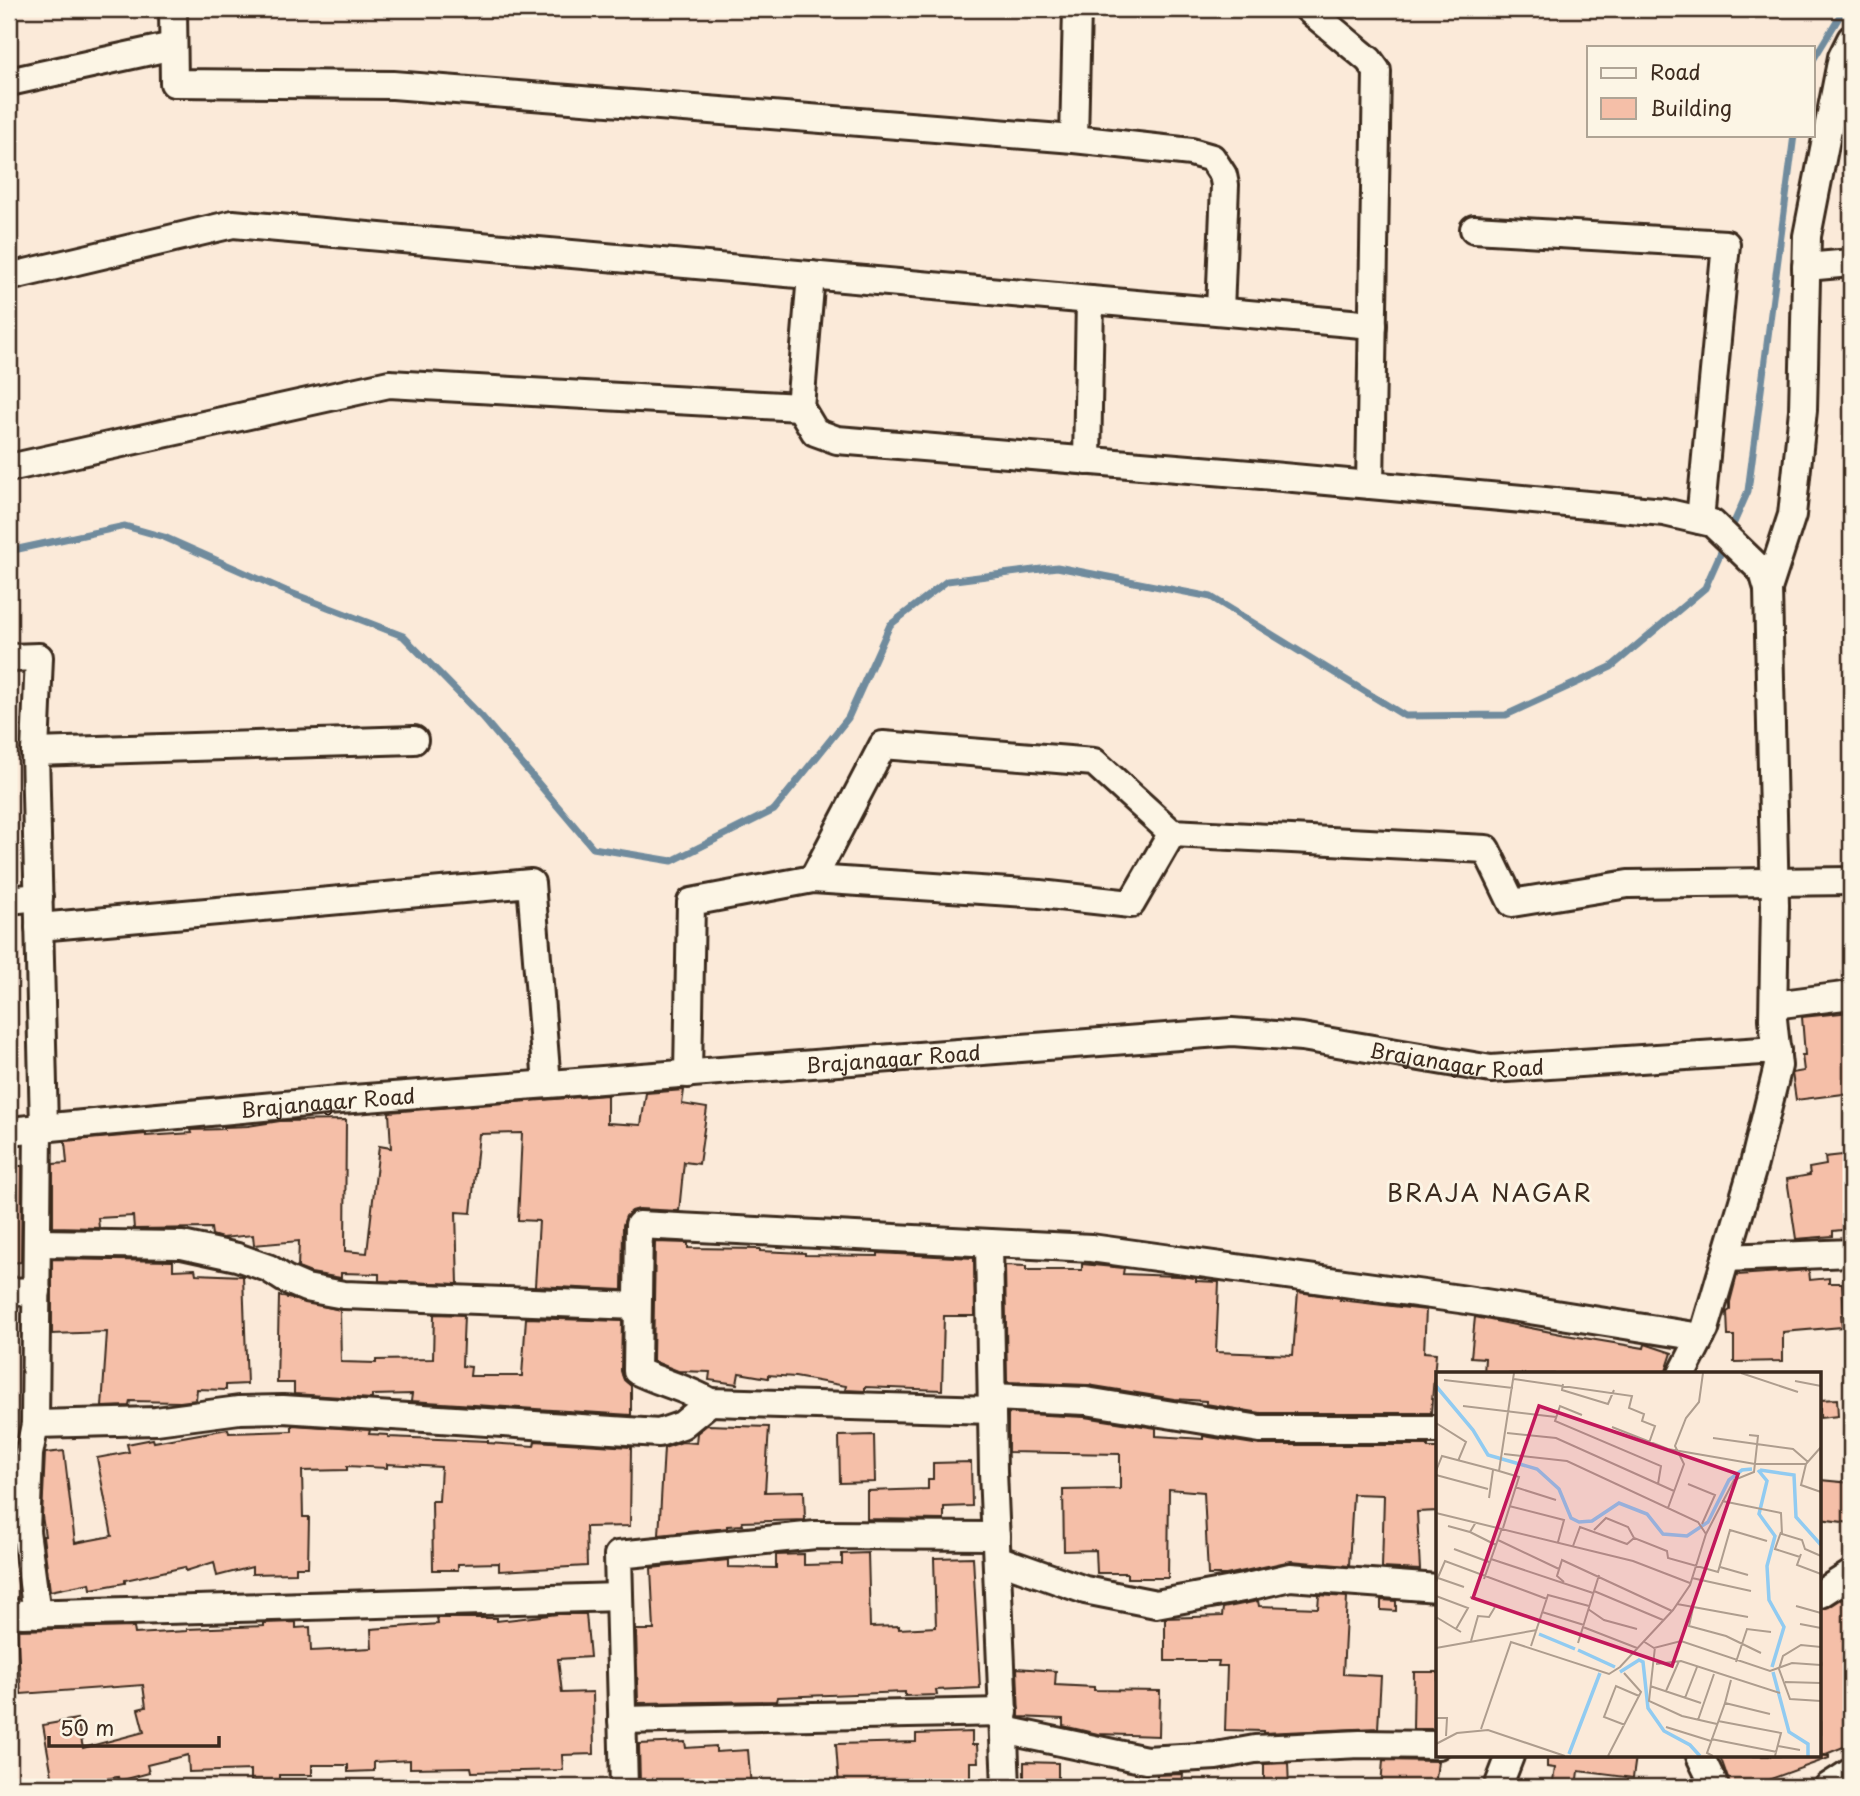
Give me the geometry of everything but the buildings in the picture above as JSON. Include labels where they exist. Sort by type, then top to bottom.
[{"type":"street","points":[[173,9],[174,83],[393,85],[1074,139],[1191,152],[1212,158],[1223,175],[1225,185],[1220,312]]},
{"type":"street","points":[[1074,139],[1077,9]]},
{"type":"street","points":[[1308,9],[1369,60],[1377,71],[1370,485]]},
{"type":"street","points":[[1683,1372],[1701,1337],[1726,1258],[1779,1066],[1774,1004],[1774,881],[1765,580],[1792,515],[1803,410],[1807,236],[1842,57],[1851,39]]},
{"type":"street","points":[[9,82],[173,46]]},
{"type":"street","points":[[9,277],[233,225],[1373,325]]},
{"type":"street","points":[[1474,229],[1726,244],[1706,521]]},
{"type":"street","points":[[1806,267],[1851,263]]},
{"type":"street","points":[[811,275],[800,407],[815,432],[837,440],[1664,512],[1706,521],[1765,580]]},
{"type":"street","points":[[1087,461],[1090,300]]},
{"type":"street","points":[[9,468],[389,384],[800,407]]},
{"type":"street","points":[[9,658],[38,657],[35,752],[41,1128],[36,1424],[19,1454],[37,1614]]},
{"type":"street","points":[[35,752],[414,740]]},
{"type":"street","points":[[813,879],[883,745],[1094,762],[1172,833],[1486,849],[1512,903],[1628,884],[1851,881]]},
{"type":"street","points":[[688,1074],[691,902],[813,879],[1040,894],[1131,904],[1172,833]]},
{"type":"street","points":[[39,927],[531,883],[547,1084]]},
{"type":"street","points":[[9,900],[38,897]]},
{"type":"street","points":[[1774,1004],[1851,995]]},
{"type":"street","name":"Brajanagar Road","points":[[9,1131],[327,1101],[1232,1032],[1302,1037],[1492,1069],[1777,1050]]},
{"type":"street","points":[[1436,1429],[1260,1429],[1086,1401],[710,1402],[694,1392],[652,1379],[637,1371],[639,1225],[1091,1248],[1460,1299],[1701,1337]]},
{"type":"street","points":[[37,1243],[182,1245],[237,1256],[268,1268],[306,1288],[344,1295],[638,1306]]},
{"type":"street","points":[[989,1243],[1006,1787]]},
{"type":"street","points":[[1726,1258],[1851,1253]]},
{"type":"street","points":[[9,1292],[37,1291]]},
{"type":"street","points":[[36,1424],[156,1421],[239,1410],[283,1409],[659,1433],[682,1424],[710,1402]]},
{"type":"street","points":[[624,1787],[618,1555],[817,1535],[997,1548],[1085,1590],[1156,1604],[1290,1577],[1436,1588]]},
{"type":"street","points":[[1822,1593],[1851,1574]]},
{"type":"street","points":[[9,1612],[37,1614],[619,1597]]},
{"type":"street","points":[[622,1720],[1004,1721],[1146,1760],[1216,1756],[1255,1749],[1360,1744],[1436,1745]]},
{"type":"street","points":[[1497,1787],[1509,1758]]},
{"type":"street","points":[[1701,1758],[1714,1787]]},
{"type":"street","points":[[1828,1787],[1851,1772]]},
{"type":"waterway","points":[[1814,58],[1844,9]]},
{"type":"waterway","points":[[9,551],[125,526],[164,537],[286,591],[403,636],[483,718],[593,848],[672,861],[774,810],[848,718],[890,625],[947,581],[1057,567],[1211,597],[1405,716],[1506,715],[1611,667],[1705,588],[1748,491],[1794,136]]},
{"type":"district","name":"BRAJA NAGAR","points":[[1490,1192]]}]
